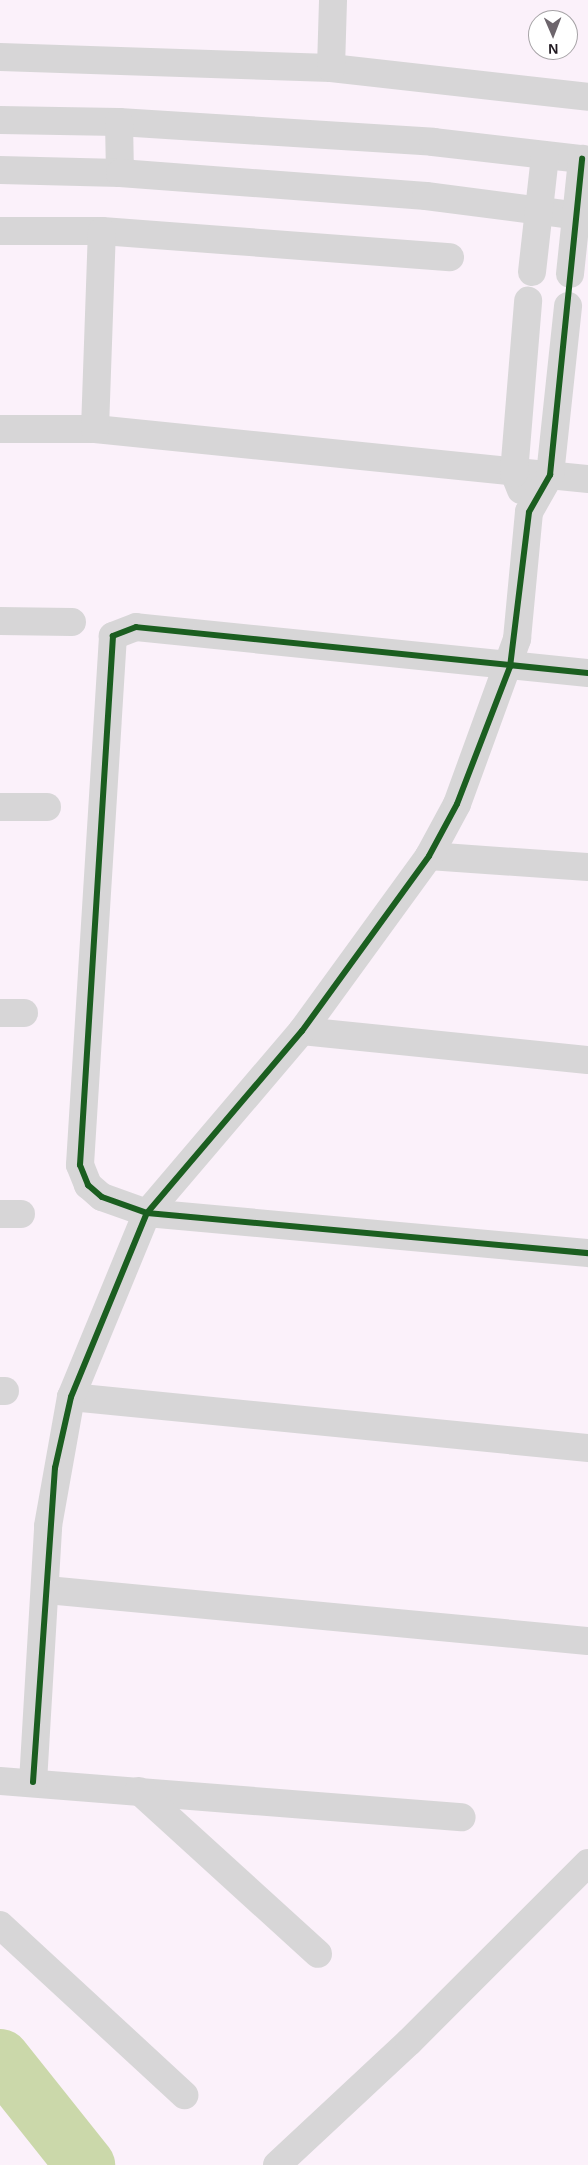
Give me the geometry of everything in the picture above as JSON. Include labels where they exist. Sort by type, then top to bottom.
[{"type":"street","points":[[331,68],[333,0]]},
{"type":"street","points":[[0,57],[331,68],[588,97]]},
{"type":"street","points":[[0,120],[119,122],[433,142],[585,160],[582,216],[570,274]]},
{"type":"street","points":[[119,122],[120,173]]},
{"type":"street","points":[[532,272],[536,211],[545,156]]},
{"type":"street","points":[[0,170],[120,173],[426,196],[582,216]]},
{"type":"street","points":[[0,231],[102,231],[450,257]]},
{"type":"street","points":[[95,428],[102,231]]},
{"type":"street","points":[[33,1782],[47,1590],[48,1526],[71,1397],[147,1213],[302,1031],[429,856],[457,804],[510,667],[530,512],[550,475],[566,317],[527,313],[514,472],[530,512]]},
{"type":"street","points":[[0,429],[95,428],[588,479]]},
{"type":"street","points":[[0,621],[72,622]]},
{"type":"street","points":[[588,673],[510,667],[136,627],[113,636],[80,1165],[88,1185],[102,1197],[147,1213],[588,1252]]},
{"type":"street","points":[[0,807],[47,807]]},
{"type":"street","points":[[429,856],[588,867]]},
{"type":"street","points":[[302,1031],[588,1060]]},
{"type":"street","points":[[71,1397],[588,1448]]},
{"type":"street","points":[[47,1590],[588,1641]]},
{"type":"street","points":[[0,1781],[33,1782],[462,1817]]},
{"type":"street","points":[[139,1791],[318,1954]]},
{"type":"street","points":[[277,2165],[409,2042],[588,1863]]},
{"type":"street","points":[[0,1925],[184,2095]]},
{"type":"waterway","points":[[0,2058],[85,2165]]},
{"type":"cycle path","points":[[33,1782],[55,1468],[71,1397],[147,1213],[302,1031],[429,856],[457,804],[510,667],[529,512],[550,475],[582,159]]},
{"type":"cycle path","points":[[588,673],[136,627],[113,636],[80,1165],[88,1185],[102,1197],[147,1213],[588,1253]]}]
